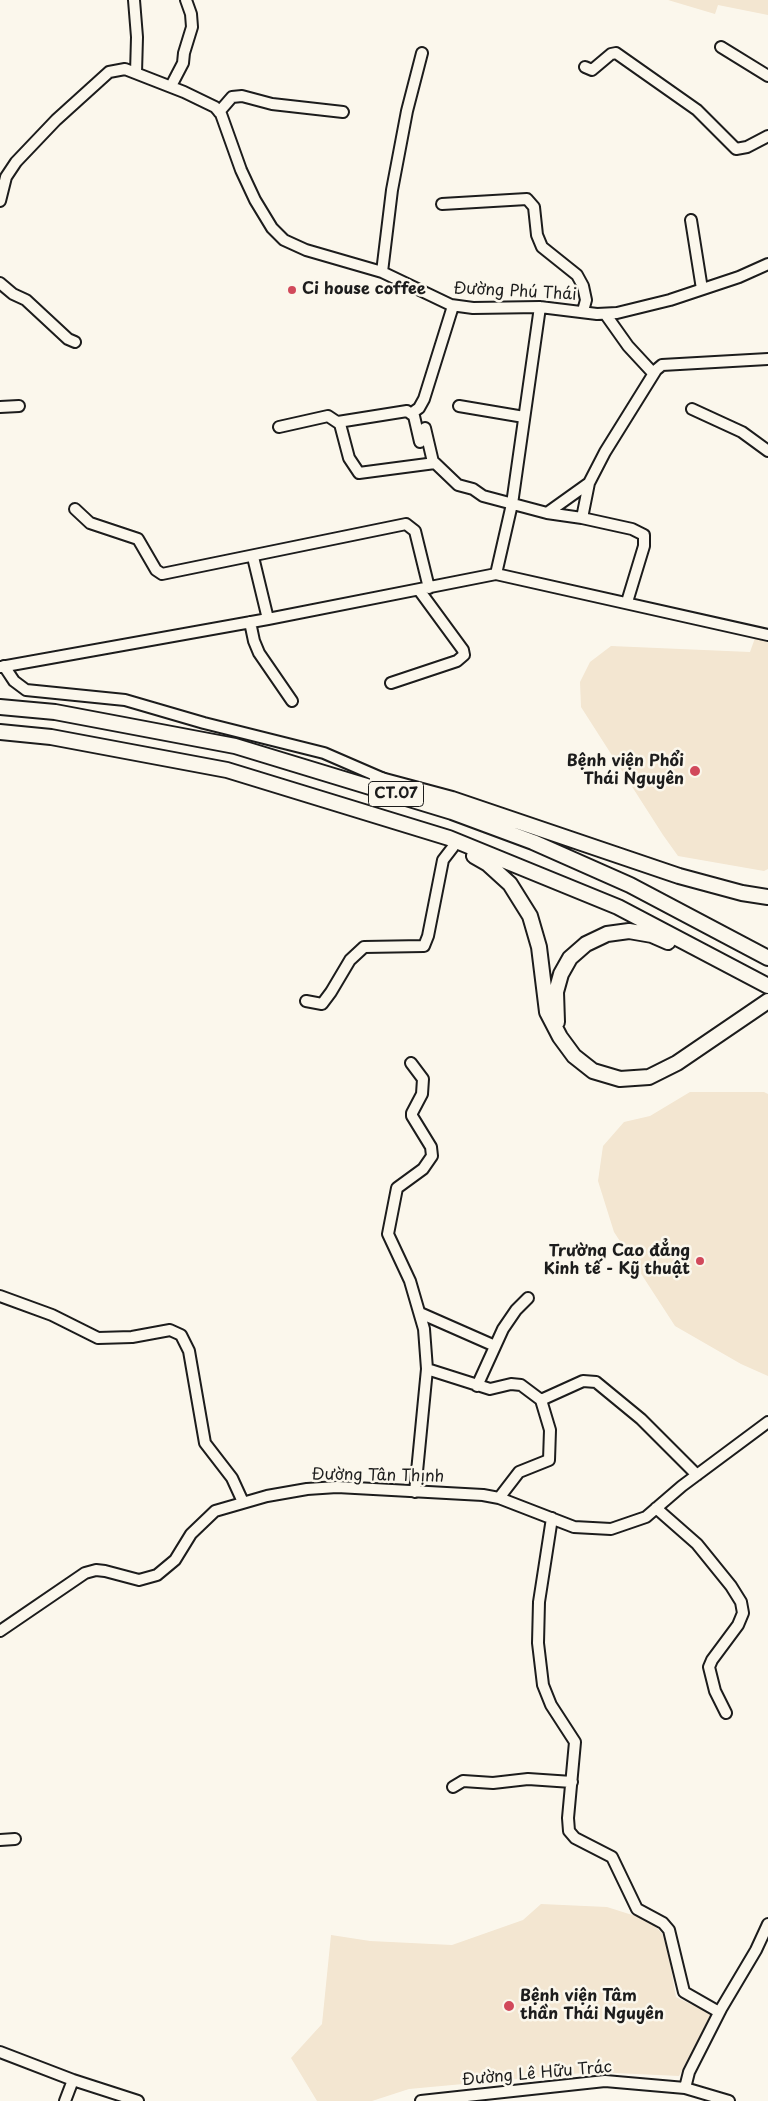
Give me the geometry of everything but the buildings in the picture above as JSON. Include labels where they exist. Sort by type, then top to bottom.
[{"type":"highway","name":"CT.07","points":[[0,707],[55,712],[235,746],[452,812],[533,842],[630,885],[768,958]]},
{"type":"highway","name":"CT.07","points":[[0,732],[50,737],[227,770],[340,803],[449,838],[618,907],[768,986]]},
{"type":"highway","points":[[235,746],[399,785],[460,802],[679,876],[742,893],[768,897]]},
{"type":"highway","points":[[340,803],[380,823],[453,847],[488,864],[510,884],[530,916],[539,946],[547,1012],[560,1037],[574,1056],[593,1071],[620,1079],[649,1077],[677,1064],[763,1004]]},
{"type":"highway","points":[[560,1037],[556,1009],[556,992],[561,974],[570,958],[586,944],[607,934],[629,931],[652,935],[675,945],[768,994]]},
{"type":"street","points":[[134,0],[137,37],[136,73]]},
{"type":"street","points":[[170,86],[183,63],[192,27],[191,14],[186,0]]},
{"type":"street","points":[[721,47],[768,76]]},
{"type":"street","points":[[382,272],[392,190],[407,111],[422,53]]},
{"type":"street","points":[[585,67],[592,70],[611,54],[616,53],[697,110],[736,149],[743,149],[768,136]]},
{"type":"street","points":[[0,201],[6,177],[16,162],[56,120],[109,72],[125,69],[170,86],[215,107],[219,112],[232,97],[242,96],[272,104],[343,112]]},
{"type":"street","name":"Đường Phú Thái","points":[[219,112],[225,120],[241,170],[255,200],[264,218],[277,234],[293,245],[306,250],[382,272],[453,306],[473,308],[540,307],[606,315],[670,300],[768,264]]},
{"type":"street","points":[[442,204],[521,197],[526,199],[534,207],[538,235],[542,247],[577,275],[583,286],[586,300],[583,311]]},
{"type":"street","points":[[691,220],[702,289]]},
{"type":"street","points":[[0,283],[12,294],[26,300],[68,339],[75,342]]},
{"type":"street","points":[[412,413],[419,408],[424,399],[453,306]]},
{"type":"street","points":[[496,574],[512,504],[540,307]]},
{"type":"street","points":[[606,315],[628,346],[653,373]]},
{"type":"street","points":[[582,518],[589,483],[605,452],[653,373],[662,366],[768,359]]},
{"type":"street","points":[[0,407],[19,406]]},
{"type":"street","points":[[459,406],[524,417]]},
{"type":"street","points":[[692,409],[742,432],[768,451]]},
{"type":"street","points":[[279,427],[326,416],[338,422],[403,410],[412,413]]},
{"type":"street","points":[[412,413],[420,442]]},
{"type":"street","points":[[338,422],[350,461],[358,473],[433,462],[440,465],[461,486],[512,504],[547,513],[582,518],[632,529],[645,538],[642,556],[627,602]]},
{"type":"street","points":[[426,428],[433,462]]},
{"type":"street","points":[[547,513],[589,483]]},
{"type":"street","points":[[75,509],[90,523],[138,539],[156,570],[162,574],[253,557],[406,524],[415,531],[424,589],[463,650],[464,655],[457,661],[391,683]]},
{"type":"street","points":[[253,557],[268,619]]},
{"type":"street","points":[[399,785],[324,753],[204,723],[136,703],[105,697],[57,695],[26,690],[14,682],[2,667],[268,619],[496,574],[768,635]]},
{"type":"street","points":[[250,622],[259,653],[292,702]]},
{"type":"street","points":[[306,1001],[322,1004],[350,960],[364,947],[424,946],[428,936],[443,860],[453,847]]},
{"type":"street","points":[[411,1063],[424,1079],[422,1094],[412,1116],[431,1146],[432,1156],[422,1169],[396,1188],[388,1234],[410,1281],[424,1329],[427,1369],[415,1492]]},
{"type":"street","points":[[0,1296],[52,1315],[98,1338],[132,1337],[170,1330],[181,1334],[189,1351],[205,1443],[232,1478],[243,1502]]},
{"type":"street","points":[[476,1386],[495,1346],[516,1310],[528,1298]]},
{"type":"street","points":[[420,1313],[495,1346]]},
{"type":"street","points":[[427,1369],[490,1389],[511,1384],[521,1385],[541,1400],[550,1430],[549,1460],[519,1472],[499,1498]]},
{"type":"street","points":[[541,1400],[583,1381],[596,1382],[641,1419],[697,1475]]},
{"type":"street","name":"Đường Tân Thịnh","points":[[0,1631],[85,1573],[96,1570],[139,1580],[157,1575],[175,1560],[191,1534],[215,1511],[243,1502],[307,1489],[337,1488],[458,1492],[499,1498],[574,1527],[611,1530],[646,1517],[697,1475],[768,1422]]},
{"type":"street","points":[[656,1508],[697,1544],[731,1586],[741,1602],[743,1613],[738,1625],[712,1660],[710,1667],[715,1691],[726,1713]]},
{"type":"street","points":[[552,1518],[539,1602],[540,1666],[551,1705],[575,1742],[568,1818],[569,1831],[575,1838],[612,1857],[637,1909],[663,1923],[669,1930],[684,1992],[719,2012]]},
{"type":"street","points":[[453,1786],[463,1781],[493,1784],[528,1779],[572,1782]]},
{"type":"street","points":[[0,1840],[15,1839]]},
{"type":"street","points":[[685,2088],[689,2072],[719,2012],[756,1950],[768,1924]]},
{"type":"street","points":[[0,2052],[73,2080],[138,2101]]},
{"type":"street","points":[[65,2101],[73,2080]]},
{"type":"street","name":"Đường Lê Hữu Trác","points":[[421,2101],[605,2081],[685,2088],[728,2101]]},
{"type":"shaded area","points":[[668,0],[768,0],[768,15],[718,5],[715,14]]},
{"type":"shaded area","name":"Bệnh viện Phổi Thái Nguyên","points":[[755,638],[768,641],[768,869],[764,871],[678,856],[581,707],[580,682],[590,662],[611,646],[750,652]]},
{"type":"shaded area","name":"Trường Cao đẳng Kinh tế - Kỹ thuật","points":[[690,1092],[764,1092],[768,1094],[768,1376],[741,1364],[675,1326],[614,1232],[598,1181],[603,1146],[624,1122],[650,1116]]},
{"type":"shaded area","name":"Bệnh viện Tâm thần Thái Nguyên","points":[[541,1904],[607,1907],[648,1920],[662,1933],[669,1957],[676,1997],[711,2014],[679,2076],[593,2072],[409,2089],[372,2101],[317,2101],[291,2058],[322,2024],[331,1935],[370,1941],[452,1945],[523,1920]]},
{"type":"place","name":"Ci house coffee","points":[[292,290]]},
{"type":"place","name":"Bệnh viện Phổi Thái Nguyên","points":[[695,771]]},
{"type":"place","name":"Trường Cao đẳng Kinh tế - Kỹ thuật","points":[[700,1261]]},
{"type":"place","name":"Bệnh viện Tâm thần Thái Nguyên","points":[[509,2006]]}]
